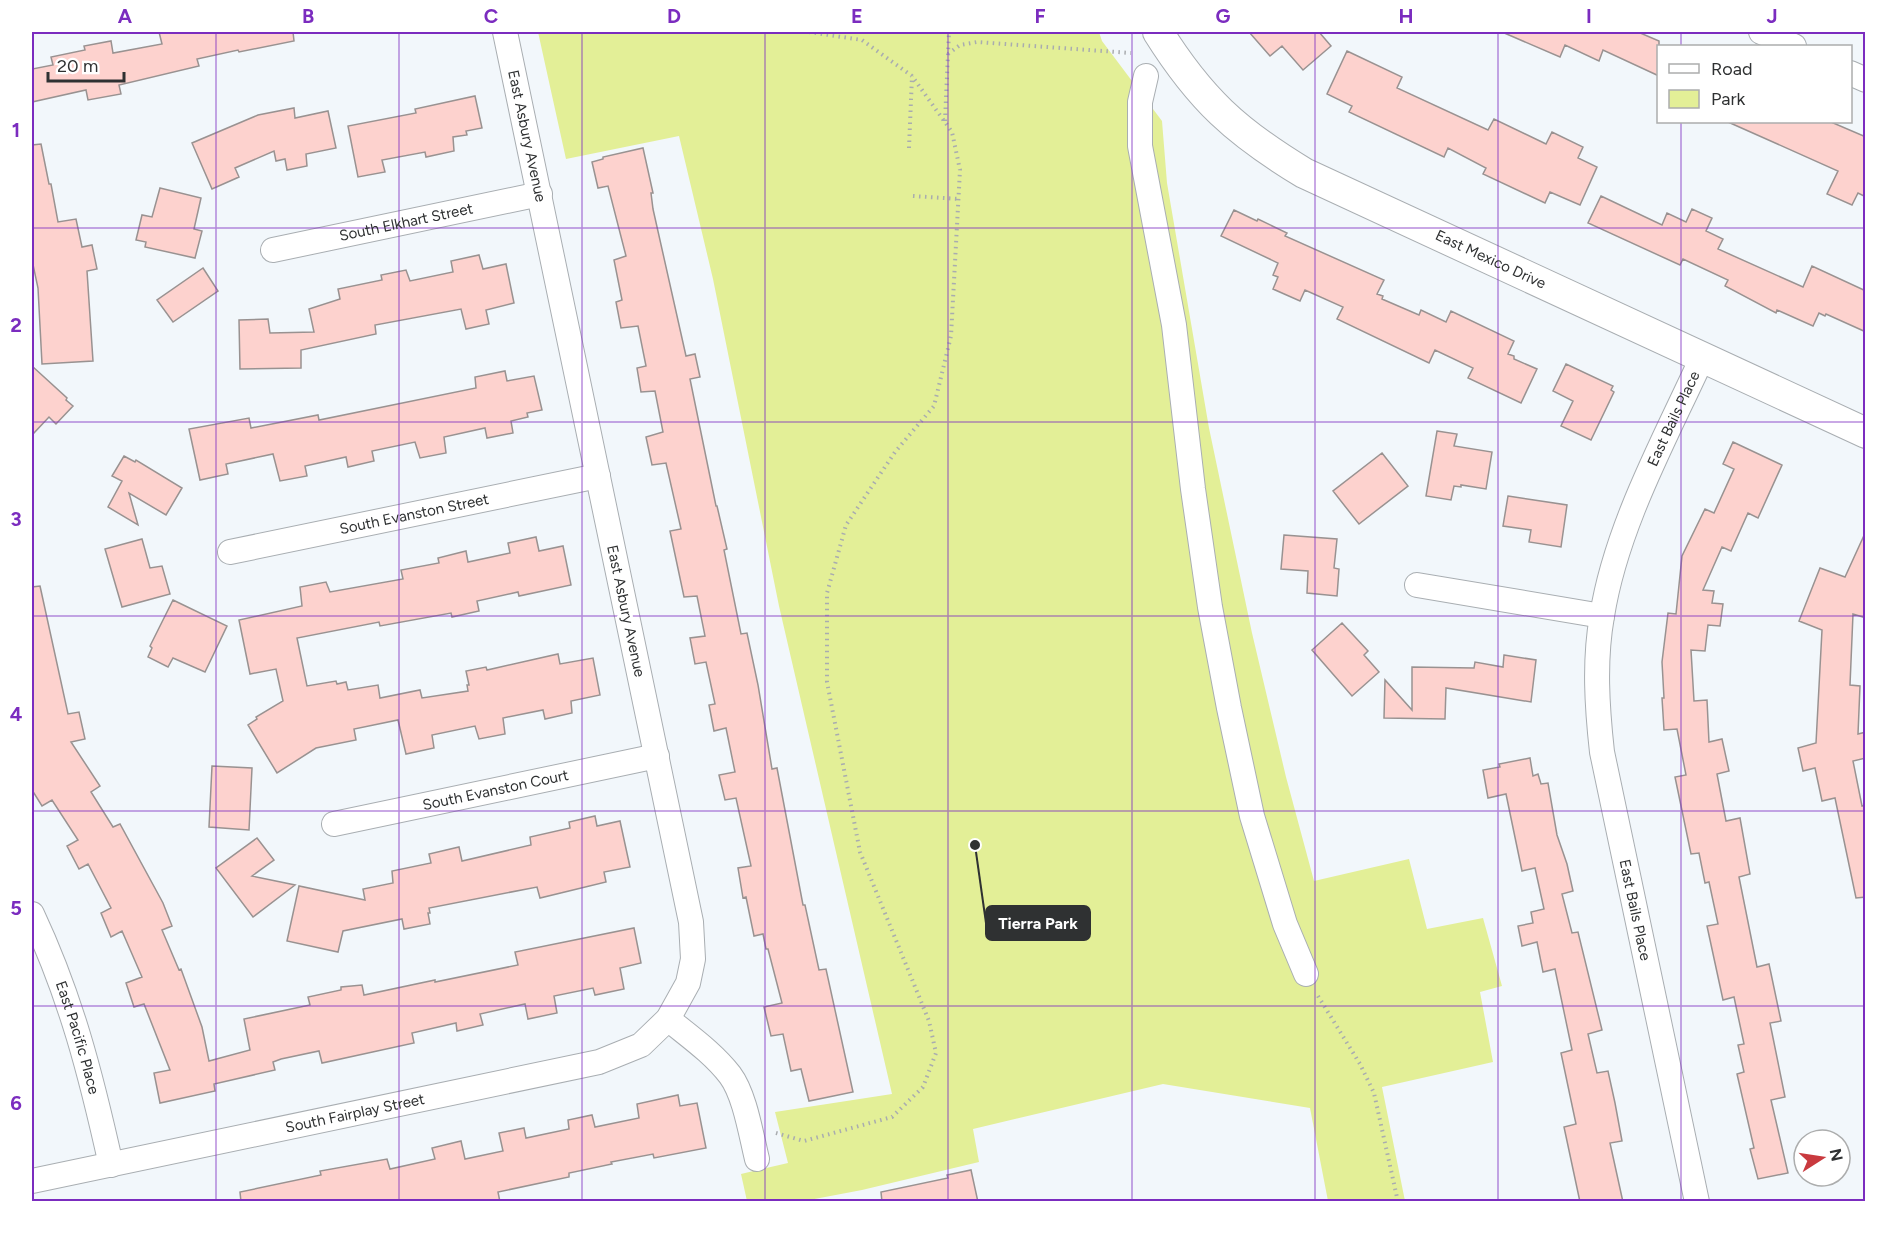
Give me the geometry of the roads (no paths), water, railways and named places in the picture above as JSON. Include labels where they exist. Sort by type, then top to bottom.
[{"type":"street","name":"East Asbury Avenue","points":[[506,32],[691,922],[693,959],[688,983],[668,1019]]},
{"type":"street","name":"East Mexico Drive","points":[[1158,32],[1178,64],[1208,101],[1238,128],[1278,158],[1304,173],[1866,433]]},
{"type":"street","points":[[1761,32],[1792,45]]},
{"type":"street","points":[[1852,73],[1866,80]]},
{"type":"street","points":[[1146,76],[1140,102],[1140,146],[1174,325],[1193,489],[1210,607],[1252,816],[1286,924],[1306,974]]},
{"type":"street","name":"South Elkhart Street","points":[[273,250],[540,194]]},
{"type":"street","name":"East Bails Place","points":[[1697,1202],[1602,752],[1597,707],[1597,661],[1602,616],[1613,564],[1627,521],[1702,358]]},
{"type":"street","name":"South Evanston Street","points":[[230,552],[598,476]]},
{"type":"street","points":[[1417,585],[1602,616]]},
{"type":"street","name":"South Evanston Court","points":[[334,824],[657,756]]},
{"type":"street","name":"East Pacific Place","points":[[32,914],[77,1027],[111,1165]]},
{"type":"street","points":[[668,1019],[705,1049],[730,1076],[747,1116],[754,1150]]},
{"type":"street","name":"South Fairplay Street","points":[[32,1181],[599,1062],[641,1045],[668,1019]]},
{"type":"place","name":"Tierra Park","points":[[975,845]]}]
